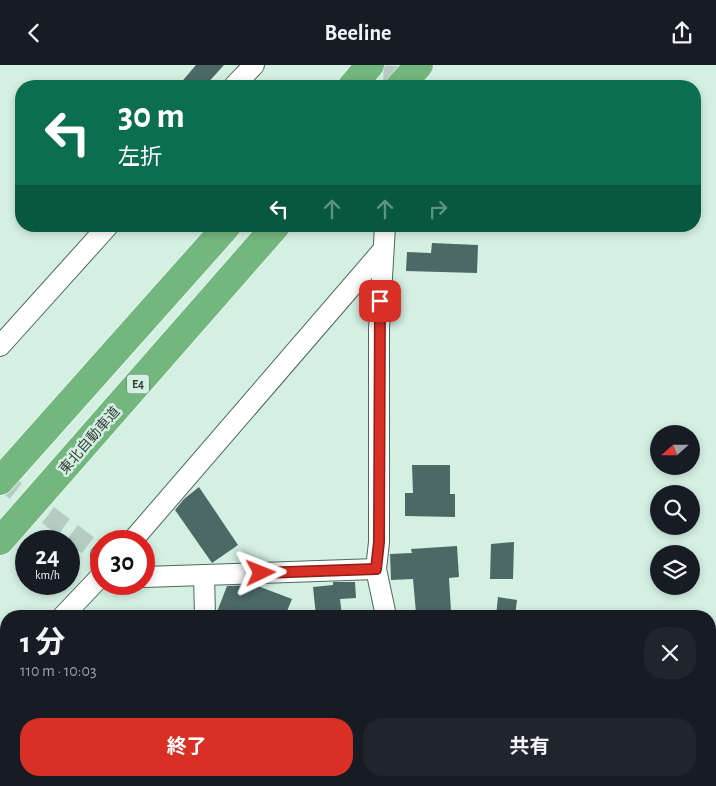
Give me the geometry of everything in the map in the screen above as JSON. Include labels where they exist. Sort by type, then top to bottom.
[{"type":"highway","points":[[357,80],[370,65]]},
{"type":"highway","points":[[405,80],[419,65]]},
{"type":"highway","points":[[0,481],[222,232]]},
{"type":"highway","name":"東北自動車道","points":[[0,541],[271,232]]},
{"type":"street","points":[[240,80],[254,65]]},
{"type":"street","points":[[0,347],[103,232]]},
{"type":"street","points":[[384,232],[379,329],[379,542],[376,569],[385,610]]},
{"type":"street","points":[[142,530],[383,251]]},
{"type":"street","points":[[155,577],[376,569]]},
{"type":"street","points":[[204,575],[205,610]]},
{"type":"street","points":[[70,610],[90,588]]},
{"type":"building","points":[[196,65],[224,65],[210,80],[183,80]]},
{"type":"building","points":[[432,243],[478,245],[477,273],[406,271],[407,252],[431,253]]},
{"type":"building","points":[[412,465],[450,465],[450,494],[455,494],[455,517],[405,516],[405,493],[413,493]]},
{"type":"building","points":[[199,487],[238,545],[212,563],[175,510],[184,499]]},
{"type":"building","points":[[514,542],[513,579],[490,579],[491,544]]},
{"type":"building","points":[[457,546],[459,577],[449,578],[451,610],[416,610],[413,579],[391,580],[390,554],[412,553],[411,549]]},
{"type":"building","points":[[333,582],[355,582],[356,598],[340,599],[341,610],[315,610],[313,587],[333,585]]},
{"type":"building","points":[[255,585],[292,599],[287,610],[218,610],[227,586]]},
{"type":"building","points":[[498,597],[517,600],[516,610],[497,610]]},
{"type":"tunnel","points":[[393,80],[394,65]]},
{"type":"tunnel","points":[[0,479],[90,547]]},
{"type":"route","points":[[261,573],[376,569],[379,542],[380,301]]}]
